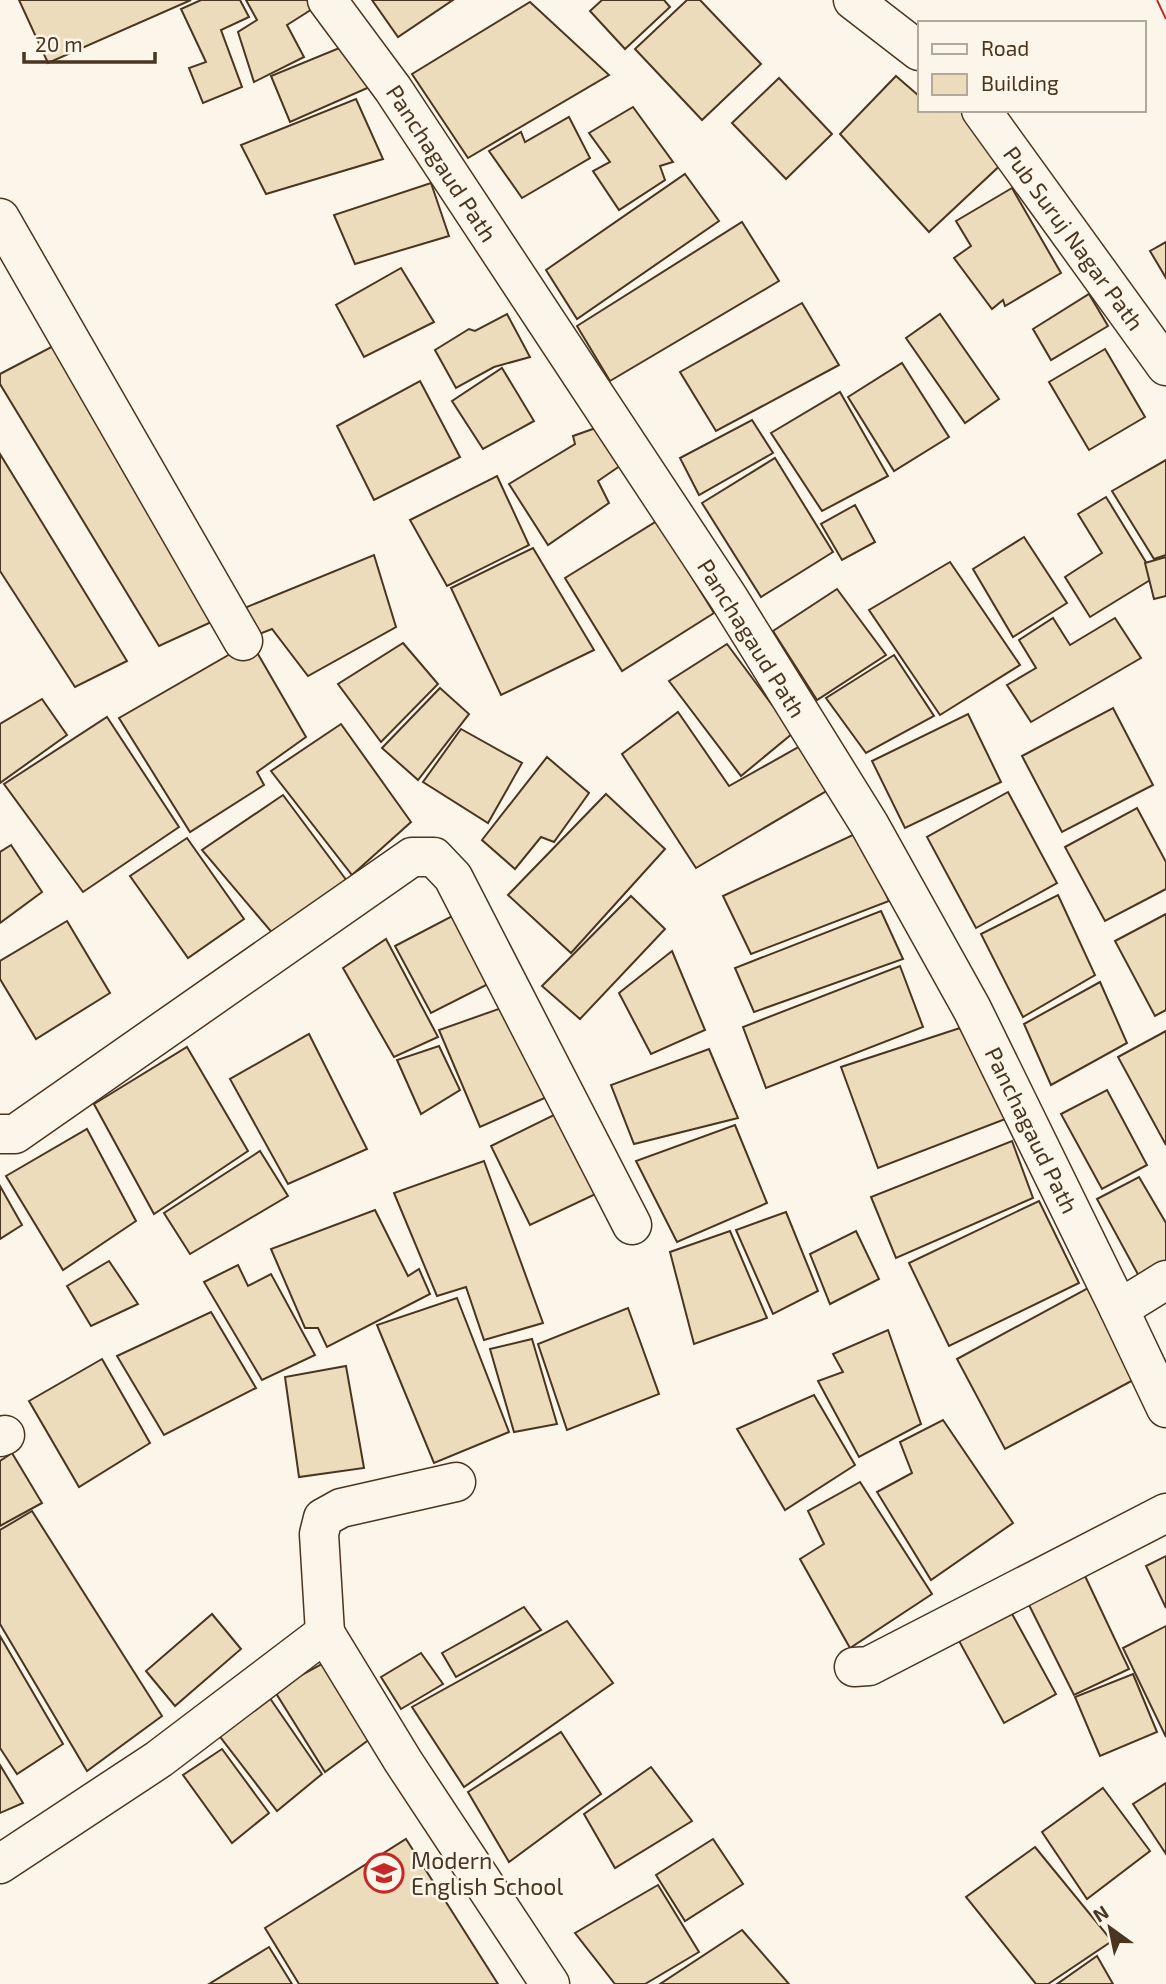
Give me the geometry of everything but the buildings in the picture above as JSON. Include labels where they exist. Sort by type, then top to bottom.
[{"type":"street","name":"Panchagaud Path","points":[[327,0],[393,89],[713,575],[869,824],[972,1009],[1166,1408]]},
{"type":"street","points":[[853,0],[918,50]]},
{"type":"street","name":"Pub Suruj Nagar Path","points":[[982,112],[1166,366]]},
{"type":"street","points":[[0,218],[243,641]]},
{"type":"street","points":[[0,1134],[15,1134],[412,857],[434,857],[453,877],[632,1225]]},
{"type":"street","points":[[1119,1309],[1166,1280]]},
{"type":"street","points":[[456,1482],[341,1508],[323,1518],[318,1534],[325,1633],[403,1761],[550,1984]]},
{"type":"street","points":[[853,1667],[869,1666],[1166,1513]]},
{"type":"street","points":[[0,1864],[159,1759],[325,1633]]},
{"type":"power","points":[[1157,0],[1166,19]]},
{"type":"place","name":"Modern English School","points":[[384,1873]]}]
